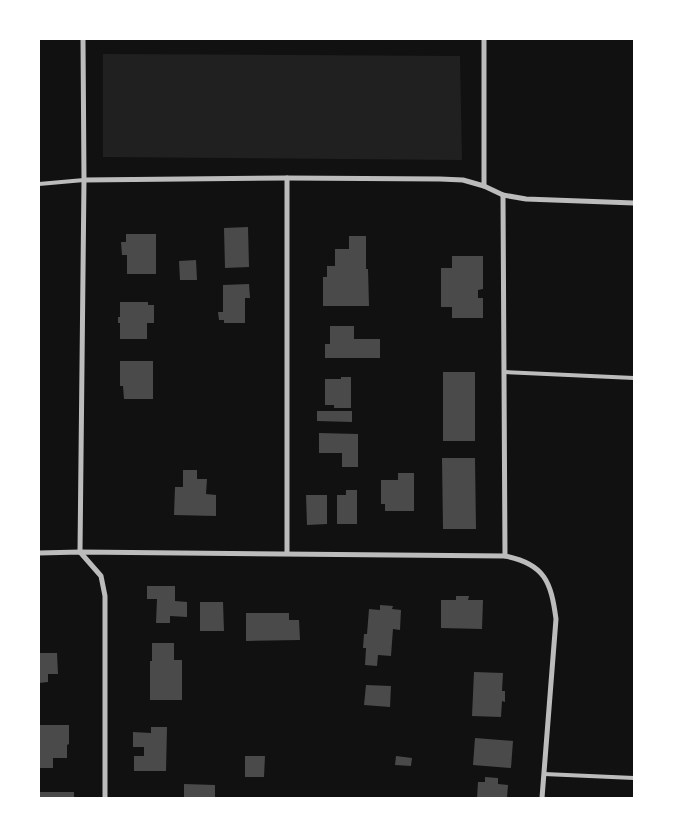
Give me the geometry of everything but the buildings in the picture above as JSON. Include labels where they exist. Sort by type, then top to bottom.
[{"type":"street","points":[[83,39],[84,180],[80,552],[101,576],[105,596],[105,798]]},
{"type":"street","points":[[484,39],[484,186]]},
{"type":"street","points":[[84,180],[287,178],[464,180],[484,186],[503,195],[526,199],[634,203]]},
{"type":"street","points":[[287,178],[287,553]]},
{"type":"street","points":[[503,195],[505,556]]},
{"type":"street","points":[[39,553],[287,553],[505,556],[519,558],[532,564],[545,577],[553,595],[556,620],[542,798]]},
{"type":"lane","points":[[39,184],[84,180]]},
{"type":"lane","points":[[504,372],[634,378]]},
{"type":"lane","points":[[544,774],[634,778]]},
{"type":"shaded area","points":[[103,54],[460,56],[462,160],[103,157]]}]
